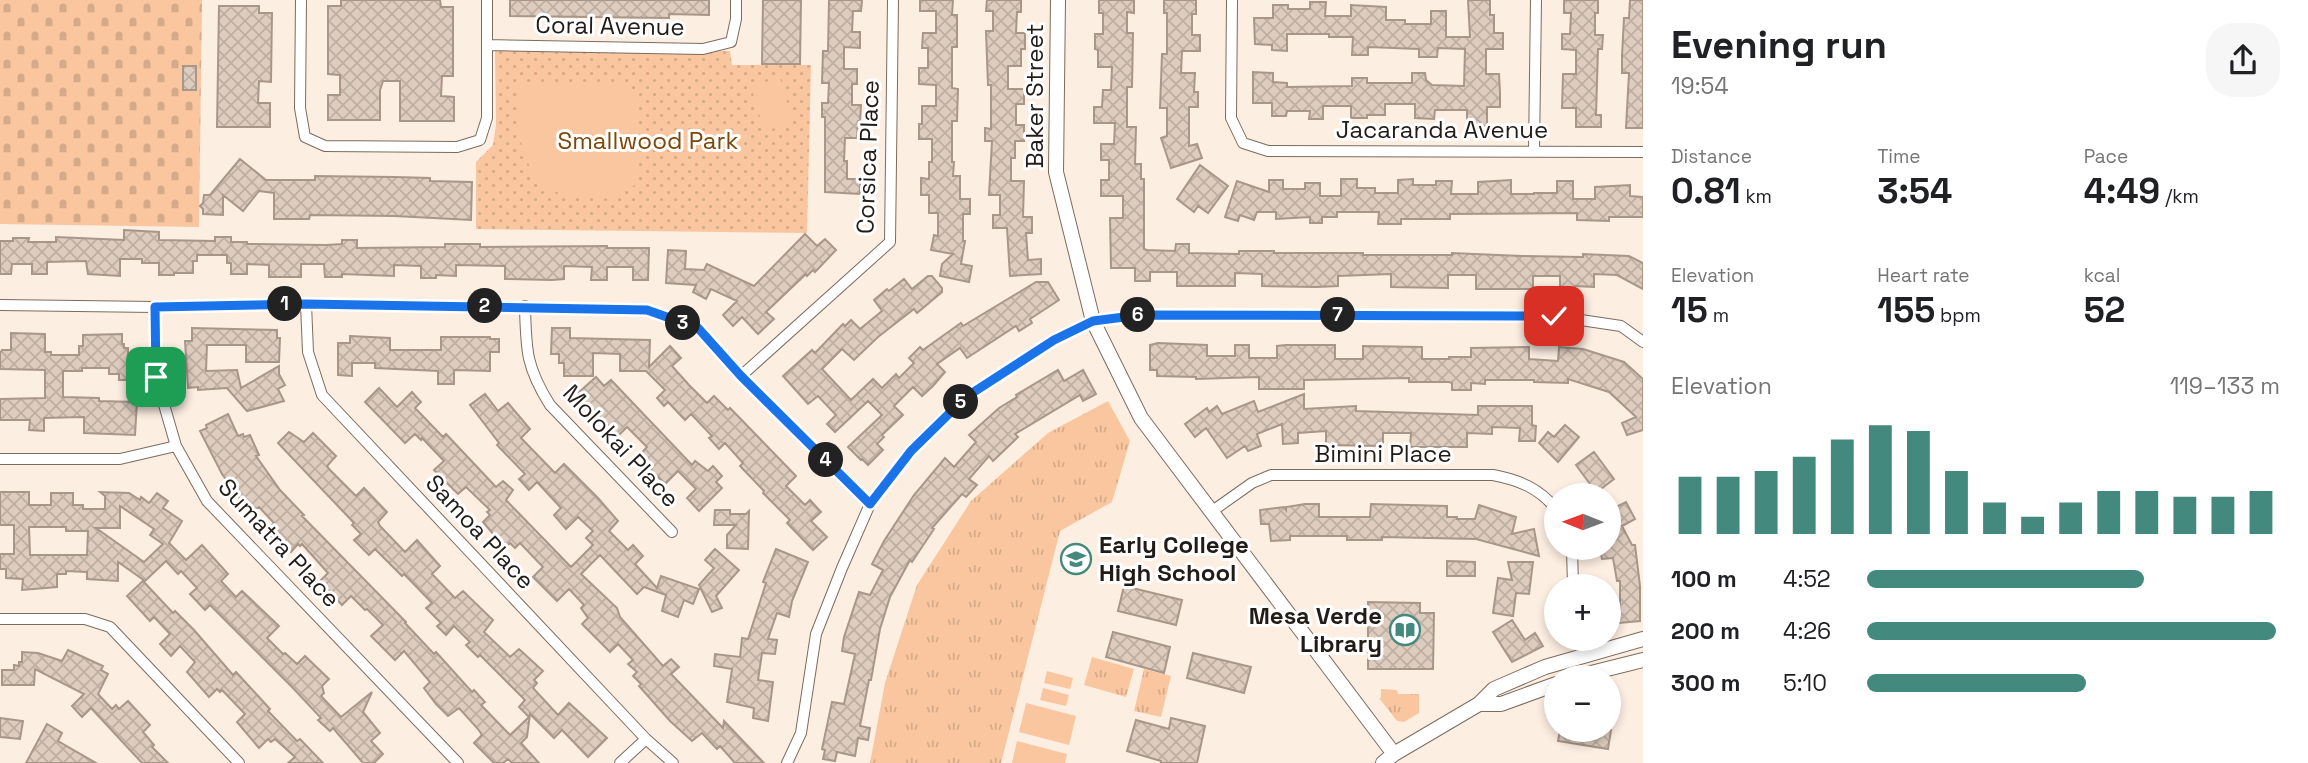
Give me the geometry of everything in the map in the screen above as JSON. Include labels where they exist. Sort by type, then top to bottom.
[{"type":"street","points":[[301,0],[300,108],[305,137],[325,146],[457,147],[480,140],[487,118],[487,0]]},
{"type":"street","name":"Coral Avenue","points":[[487,45],[703,49],[731,42],[736,19],[736,0]]},
{"type":"street","name":"Corsica Place","points":[[741,376],[890,242],[893,0]]},
{"type":"street","name":"Baker Street","points":[[1058,0],[1056,172],[1093,321],[1141,418],[1392,760]]},
{"type":"street","name":"Jacaranda Avenue","points":[[1232,0],[1231,118],[1242,143],[1268,151],[1643,152]]},
{"type":"street","points":[[1534,151],[1536,0]]},
{"type":"street","points":[[0,304],[155,307],[306,304],[525,306],[647,310],[698,328],[741,376],[870,504]]},
{"type":"street","name":"Samoa Place","points":[[306,304],[308,352],[322,395],[646,739],[673,763]]},
{"type":"street","name":"Molokai Place","points":[[525,306],[526,348],[535,380],[550,405],[672,532]]},
{"type":"street","name":"Sumatra Place","points":[[155,307],[156,377],[176,446],[207,501],[458,763]]},
{"type":"street","points":[[787,763],[801,733],[816,634],[870,504],[911,451],[966,397],[1054,340],[1093,321],[1140,315],[1554,316],[1621,326],[1643,342]]},
{"type":"street","points":[[0,459],[120,459],[176,446]]},
{"type":"street","name":"Bimini Place","points":[[1211,512],[1252,483],[1271,475],[1493,475],[1532,487],[1544,496]]},
{"type":"street","points":[[0,620],[85,619],[110,627],[239,763]]},
{"type":"street","points":[[1392,760],[1479,704],[1494,689],[1545,667],[1643,639]]},
{"type":"street","points":[[1621,666],[1643,660]]},
{"type":"street","points":[[1479,704],[1501,704],[1544,688]]},
{"type":"street","points":[[620,763],[646,739]]},
{"type":"green space","points":[[0,0],[202,0],[199,227],[0,224]]},
{"type":"green space","name":"Smallwood Park","points":[[495,50],[730,51],[732,65],[811,65],[807,233],[476,229],[476,162],[493,145],[496,125]]},
{"type":"green space","points":[[780,78],[793,123],[764,131],[751,86]]},
{"type":"green space","points":[[517,82],[622,84],[636,97],[635,185],[611,199],[576,196],[552,191],[533,175],[517,124]]},
{"type":"green space","points":[[1108,401],[1130,441],[1112,502],[1060,531],[1001,763],[870,763],[885,683],[917,585],[971,501],[1048,433]]},
{"type":"green space","points":[[1092,657],[1134,669],[1126,697],[1084,685]]},
{"type":"green space","points":[[1144,669],[1171,676],[1161,717],[1134,711]]},
{"type":"green space","points":[[1047,671],[1073,678],[1070,689],[1044,683]]},
{"type":"green space","points":[[1043,688],[1069,695],[1066,706],[1040,700]]},
{"type":"green space","points":[[1381,689],[1397,690],[1398,694],[1419,694],[1419,713],[1404,722],[1397,721],[1379,698]]},
{"type":"green space","points":[[1026,703],[1076,716],[1069,745],[1019,732]]},
{"type":"green space","points":[[1017,741],[1067,754],[1065,763],[1012,763]]},
{"type":"building","points":[[341,0],[440,0],[441,7],[453,7],[453,76],[442,76],[441,96],[454,97],[454,121],[400,121],[400,81],[383,81],[380,90],[380,120],[328,120],[328,95],[340,95],[340,75],[328,74],[328,6],[341,6]]},
{"type":"building","points":[[510,0],[709,0],[709,15],[669,14],[669,18],[510,16]]},
{"type":"building","points":[[763,0],[801,0],[800,64],[762,64]]},
{"type":"building","points":[[829,0],[862,0],[861,11],[853,11],[852,32],[860,32],[860,48],[844,47],[844,69],[857,69],[857,84],[852,84],[852,105],[861,105],[857,138],[845,138],[844,161],[847,161],[847,179],[860,179],[860,194],[825,192],[825,117],[822,117],[822,103],[828,103],[829,83],[822,83],[823,51],[828,51]]},
{"type":"building","points":[[920,0],[953,0],[952,15],[957,15],[957,47],[952,47],[952,88],[958,89],[957,121],[952,121],[952,162],[953,176],[960,176],[960,199],[970,199],[970,214],[963,214],[965,241],[961,264],[972,266],[969,282],[940,276],[942,264],[953,254],[931,250],[934,235],[938,236],[938,213],[929,213],[929,195],[921,195],[921,178],[929,179],[932,139],[919,139],[919,124],[922,124],[922,106],[936,106],[936,85],[919,84],[919,68],[928,68],[928,48],[922,48],[923,33],[936,33],[936,11],[920,11]]},
{"type":"building","points":[[987,0],[1021,0],[1021,12],[1017,12],[1016,33],[1025,33],[1025,49],[1021,49],[1021,66],[1008,66],[1008,89],[1024,89],[1024,104],[1016,104],[1016,125],[1024,125],[1024,141],[1015,141],[1015,158],[1011,158],[1011,181],[1024,181],[1023,217],[1032,217],[1032,233],[1026,233],[1028,260],[1041,259],[1041,274],[1010,276],[1007,228],[993,228],[993,215],[1000,215],[1000,195],[989,195],[992,141],[985,141],[985,128],[991,129],[991,85],[988,85],[986,31],[993,31],[993,11],[986,11]]},
{"type":"building","points":[[1099,0],[1134,0],[1134,13],[1127,12],[1127,33],[1133,33],[1132,87],[1127,87],[1127,127],[1136,127],[1135,164],[1141,164],[1141,179],[1144,179],[1144,249],[1175,251],[1176,244],[1189,244],[1189,253],[1239,254],[1239,251],[1274,251],[1363,255],[1452,253],[1629,256],[1643,263],[1643,289],[1617,275],[1594,274],[1594,287],[1575,286],[1575,289],[1560,289],[1560,276],[1533,276],[1533,289],[1476,289],[1476,275],[1448,275],[1448,288],[1391,287],[1391,274],[1338,276],[1338,286],[1316,287],[1262,286],[1262,274],[1235,273],[1235,286],[1177,286],[1177,272],[1150,272],[1150,281],[1135,281],[1135,268],[1111,268],[1110,218],[1123,218],[1123,196],[1101,196],[1101,180],[1109,180],[1109,160],[1101,160],[1101,144],[1114,144],[1115,123],[1094,123],[1094,107],[1102,107],[1103,90],[1111,90],[1112,67],[1098,67],[1095,34],[1103,34],[1103,13],[1099,13]]},
{"type":"building","points":[[1164,0],[1196,0],[1196,14],[1192,14],[1192,35],[1200,35],[1200,51],[1182,51],[1181,73],[1195,73],[1194,92],[1198,92],[1198,107],[1189,107],[1189,146],[1197,144],[1202,158],[1171,168],[1161,138],[1167,136],[1167,108],[1160,108],[1162,54],[1167,54],[1167,13],[1164,13]]},
{"type":"building","points":[[1468,0],[1490,0],[1490,15],[1494,15],[1494,33],[1503,33],[1503,49],[1486,49],[1486,74],[1499,74],[1500,93],[1500,107],[1487,107],[1487,126],[1467,125],[1467,110],[1435,110],[1434,119],[1415,118],[1415,104],[1385,104],[1385,115],[1367,115],[1367,118],[1351,118],[1351,106],[1323,106],[1323,119],[1309,119],[1310,111],[1287,111],[1286,116],[1272,116],[1272,103],[1253,103],[1253,72],[1273,73],[1273,82],[1287,83],[1287,87],[1352,86],[1352,78],[1367,78],[1367,83],[1412,83],[1412,73],[1425,73],[1426,80],[1432,85],[1464,86],[1465,49],[1438,48],[1437,57],[1419,57],[1419,49],[1368,47],[1368,55],[1352,55],[1353,37],[1329,37],[1329,34],[1287,34],[1287,51],[1272,50],[1272,45],[1255,44],[1254,18],[1273,18],[1273,5],[1288,5],[1288,9],[1310,9],[1310,2],[1326,2],[1325,16],[1351,16],[1351,5],[1386,7],[1386,20],[1405,20],[1405,24],[1431,24],[1431,11],[1446,11],[1446,37],[1470,37]]},
{"type":"building","points":[[1564,0],[1598,0],[1595,35],[1603,35],[1602,49],[1598,49],[1596,115],[1601,115],[1601,127],[1576,127],[1576,108],[1562,108],[1563,74],[1576,74],[1576,50],[1562,49],[1562,34],[1570,34],[1571,13],[1564,13]]},
{"type":"building","points":[[1630,0],[1643,0],[1643,128],[1626,128],[1629,73],[1622,73],[1622,56],[1624,18],[1629,18]]},
{"type":"building","points":[[219,6],[259,6],[259,13],[272,13],[271,82],[259,81],[258,103],[270,103],[270,127],[217,127]]},
{"type":"building","points":[[183,66],[196,66],[196,90],[183,90]]},
{"type":"building","points":[[240,159],[266,180],[315,180],[315,176],[430,178],[430,181],[472,182],[471,220],[310,215],[309,219],[274,219],[274,193],[259,191],[243,211],[223,195],[223,215],[203,214],[200,206],[204,195],[210,195]]},
{"type":"building","points":[[1200,165],[1228,186],[1208,213],[1198,206],[1194,212],[1177,199]]},
{"type":"building","points":[[1341,179],[1357,179],[1357,188],[1375,188],[1375,193],[1398,193],[1398,180],[1413,179],[1413,185],[1436,185],[1436,181],[1452,181],[1451,194],[1478,194],[1478,182],[1511,180],[1511,194],[1557,193],[1557,181],[1573,181],[1573,199],[1595,199],[1595,187],[1630,185],[1630,196],[1643,197],[1643,217],[1609,217],[1609,221],[1577,220],[1577,213],[1450,214],[1450,219],[1401,219],[1401,224],[1378,224],[1379,212],[1337,212],[1337,217],[1322,217],[1322,223],[1310,223],[1310,217],[1276,219],[1276,212],[1257,212],[1254,220],[1240,215],[1238,221],[1225,217],[1237,181],[1269,192],[1269,180],[1283,180],[1283,189],[1305,189],[1305,183],[1320,183],[1320,196],[1341,196]]},
{"type":"building","points":[[124,230],[159,232],[159,240],[215,241],[215,237],[231,237],[231,242],[247,244],[326,245],[342,244],[342,240],[357,240],[357,248],[480,244],[480,247],[649,248],[648,280],[633,280],[633,267],[607,267],[607,280],[591,280],[592,267],[564,266],[564,279],[552,280],[505,279],[505,266],[456,265],[456,276],[436,275],[436,278],[421,278],[421,266],[394,265],[394,276],[342,274],[342,277],[325,277],[324,264],[301,264],[301,277],[269,277],[269,265],[247,264],[247,274],[231,274],[231,263],[227,263],[227,255],[197,255],[197,261],[193,261],[193,273],[174,275],[159,275],[159,263],[142,263],[142,259],[120,259],[120,276],[88,274],[86,261],[47,262],[47,274],[32,274],[32,264],[12,264],[11,274],[0,274],[0,241],[29,238],[28,242],[56,242],[56,237],[124,240]]},
{"type":"building","points":[[805,234],[817,246],[825,239],[836,250],[815,272],[813,270],[807,276],[806,274],[766,312],[774,319],[758,334],[742,317],[733,326],[723,315],[737,301],[711,289],[706,299],[693,292],[696,285],[666,283],[668,250],[686,251],[685,269],[704,270],[707,264],[754,286]]},
{"type":"building","points":[[928,276],[932,276],[942,288],[942,292],[917,313],[914,309],[854,360],[842,349],[822,369],[851,400],[873,379],[882,388],[896,374],[899,378],[914,363],[909,358],[920,347],[923,350],[961,323],[963,326],[1036,282],[1048,282],[1059,300],[1030,319],[1032,323],[1019,331],[1016,326],[967,358],[960,348],[937,364],[945,372],[933,386],[922,396],[913,387],[894,406],[903,415],[882,435],[884,437],[877,444],[883,450],[868,465],[848,447],[882,415],[868,401],[835,432],[827,424],[836,415],[818,396],[808,404],[783,376],[812,350],[815,353],[843,324],[845,326],[851,320],[860,329],[882,311],[874,300],[887,289],[889,291],[904,279],[912,289]]},
{"type":"building","points":[[192,328],[277,330],[277,338],[280,338],[279,362],[246,362],[246,345],[207,345],[206,371],[237,370],[241,388],[279,366],[279,374],[285,385],[278,389],[284,401],[247,411],[227,388],[188,388],[185,341],[192,341]]},
{"type":"building","points":[[552,328],[570,328],[570,338],[650,340],[649,367],[670,346],[681,358],[672,366],[689,385],[707,403],[714,396],[728,410],[730,408],[796,476],[786,486],[805,505],[810,500],[821,512],[811,521],[827,537],[813,550],[787,523],[790,520],[740,466],[743,463],[725,443],[719,449],[709,438],[712,436],[691,414],[685,420],[668,402],[664,406],[657,398],[665,390],[646,371],[620,371],[620,354],[593,353],[593,376],[564,376],[564,363],[559,363],[559,354],[551,354]]},
{"type":"building","points":[[11,333],[45,334],[45,352],[51,352],[51,355],[79,355],[79,346],[83,346],[83,335],[122,334],[122,344],[124,348],[128,348],[128,364],[133,364],[133,380],[119,380],[119,374],[109,374],[109,368],[63,371],[63,397],[137,402],[135,435],[84,433],[84,417],[44,418],[44,431],[29,430],[30,420],[0,420],[0,399],[45,398],[45,370],[0,369],[0,353],[2,350],[11,350]]},
{"type":"building","points":[[350,336],[390,338],[390,350],[441,350],[441,337],[490,337],[499,339],[499,352],[490,352],[490,371],[454,370],[454,384],[438,384],[438,371],[375,368],[375,363],[352,363],[352,376],[338,375],[338,343],[350,343]]},
{"type":"building","points":[[1150,345],[1207,345],[1207,356],[1235,356],[1235,345],[1249,345],[1249,358],[1277,358],[1277,346],[1286,345],[1335,345],[1335,359],[1363,359],[1363,346],[1422,347],[1422,359],[1471,357],[1471,348],[1529,347],[1529,359],[1558,361],[1559,347],[1583,349],[1624,362],[1643,379],[1643,430],[1627,435],[1622,423],[1636,417],[1609,392],[1568,379],[1568,383],[1485,380],[1485,384],[1471,383],[1471,390],[1452,390],[1452,383],[1449,382],[1409,382],[1409,378],[1304,380],[1304,389],[1259,389],[1259,377],[1196,379],[1157,376],[1157,370],[1150,370]]},
{"type":"building","points":[[1058,370],[1064,381],[1083,370],[1096,394],[1083,401],[1080,395],[1015,434],[1018,437],[993,461],[989,456],[969,479],[977,485],[966,497],[962,494],[932,528],[934,529],[912,562],[910,560],[890,597],[880,629],[860,726],[870,728],[868,740],[858,738],[855,756],[837,752],[835,761],[823,759],[825,750],[822,749],[832,702],[844,704],[855,654],[842,651],[844,637],[859,592],[870,595],[883,570],[872,564],[884,541],[914,495],[945,458],[954,467],[976,442],[969,435],[999,408],[1017,397],[1016,395]]},
{"type":"building","points":[[596,377],[604,386],[611,380],[692,465],[695,461],[708,471],[713,466],[722,476],[716,482],[722,488],[699,511],[687,498],[696,489],[678,471],[665,484],[639,456],[647,447],[627,427],[618,436],[578,393]]},
{"type":"building","points":[[379,388],[397,407],[412,392],[421,402],[415,408],[443,437],[446,434],[496,487],[503,481],[513,490],[506,500],[571,567],[593,545],[586,538],[593,531],[578,517],[566,529],[554,515],[561,508],[537,482],[529,490],[519,479],[525,474],[497,445],[499,443],[470,405],[485,394],[498,411],[508,403],[530,429],[521,438],[555,473],[564,464],[598,498],[618,521],[609,531],[628,550],[633,545],[643,556],[635,564],[657,588],[661,576],[699,589],[693,604],[684,600],[678,617],[662,611],[666,595],[644,587],[637,594],[600,555],[581,574],[617,608],[620,617],[663,666],[671,659],[679,667],[671,674],[723,728],[724,721],[764,763],[735,763],[720,746],[717,749],[702,733],[692,741],[670,721],[639,686],[641,684],[633,676],[637,672],[628,664],[633,660],[618,644],[610,652],[582,624],[588,618],[581,608],[584,605],[569,589],[557,601],[533,577],[543,567],[520,543],[515,548],[510,543],[505,548],[483,522],[490,515],[487,512],[490,510],[466,487],[458,494],[434,470],[444,461],[422,438],[421,440],[415,434],[405,443],[365,402]]},
{"type":"building","points":[[1304,394],[1304,409],[1356,406],[1356,411],[1478,415],[1478,406],[1532,406],[1532,425],[1536,426],[1535,441],[1519,441],[1520,428],[1492,427],[1492,434],[1467,433],[1467,447],[1410,447],[1411,433],[1383,433],[1383,446],[1326,445],[1326,431],[1298,433],[1298,443],[1283,444],[1282,424],[1257,434],[1261,446],[1248,451],[1245,446],[1227,458],[1206,428],[1195,437],[1185,424],[1207,408],[1209,412],[1217,406],[1222,414],[1254,401],[1258,412]]},
{"type":"building","points":[[228,414],[238,436],[250,435],[259,455],[256,456],[280,490],[304,515],[302,516],[434,654],[436,652],[472,692],[474,690],[485,702],[481,705],[510,735],[529,717],[519,707],[525,700],[480,655],[478,657],[466,645],[470,642],[454,626],[446,635],[437,626],[441,623],[426,608],[432,603],[404,574],[402,576],[375,549],[369,555],[354,540],[361,534],[352,525],[354,523],[278,443],[289,432],[304,442],[313,433],[336,456],[327,466],[331,471],[356,496],[364,488],[387,512],[378,522],[405,552],[417,540],[440,566],[432,574],[455,598],[463,591],[493,620],[484,632],[510,657],[519,649],[543,671],[534,680],[537,683],[533,688],[558,715],[569,703],[607,738],[588,757],[562,730],[554,738],[530,714],[527,737],[521,743],[539,763],[512,763],[508,759],[503,763],[494,763],[474,743],[482,735],[478,729],[459,708],[448,716],[436,704],[424,688],[430,682],[404,651],[395,660],[371,636],[383,625],[351,596],[342,605],[320,581],[328,573],[302,544],[298,544],[291,552],[279,539],[276,541],[266,531],[274,523],[259,507],[250,513],[222,474],[200,431]]},
{"type":"building","points":[[1565,425],[1579,437],[1558,462],[1539,443],[1548,432],[1554,437]]},
{"type":"building","points":[[1594,452],[1614,479],[1609,483],[1589,483],[1576,465]]},
{"type":"building","points":[[0,492],[29,492],[29,505],[51,505],[51,493],[73,493],[73,505],[83,505],[83,509],[105,509],[105,496],[100,492],[129,493],[149,503],[157,493],[168,501],[163,508],[182,521],[169,543],[186,560],[202,545],[228,574],[221,581],[236,597],[242,591],[279,626],[267,638],[297,664],[305,656],[329,679],[322,686],[324,693],[321,696],[341,717],[372,692],[363,712],[380,733],[371,741],[383,754],[374,763],[363,763],[333,728],[330,731],[318,720],[321,718],[292,687],[210,605],[205,610],[190,594],[197,588],[181,571],[178,574],[166,561],[145,581],[118,562],[118,581],[87,579],[87,572],[66,571],[66,574],[57,574],[57,587],[22,590],[23,579],[6,578],[6,569],[0,569],[0,554],[14,554],[14,525],[0,525]],"holes":[[[120,506],[154,529],[150,535],[163,544],[144,562],[96,528],[120,528]],[[29,527],[66,527],[66,531],[88,531],[87,555],[30,555]]]},
{"type":"building","points":[[1626,502],[1635,519],[1622,526],[1632,545],[1635,545],[1640,586],[1640,621],[1621,623],[1621,574],[1616,574],[1613,560],[1621,560],[1621,504]]},
{"type":"building","points":[[1319,504],[1319,517],[1370,517],[1371,504],[1447,506],[1447,517],[1457,519],[1475,519],[1479,505],[1516,517],[1512,534],[1534,529],[1539,556],[1476,539],[1382,537],[1382,540],[1347,540],[1347,536],[1290,536],[1290,540],[1271,541],[1269,524],[1261,524],[1260,510],[1284,507],[1286,510],[1286,507]]},
{"type":"building","points":[[715,510],[730,510],[730,514],[746,514],[749,511],[748,549],[727,548],[727,535],[736,525],[714,525]]},
{"type":"building","points":[[715,549],[739,570],[716,596],[722,608],[712,612],[699,585],[714,568],[705,560]]},
{"type":"building","points":[[776,549],[808,562],[792,601],[789,617],[777,613],[768,639],[777,640],[775,654],[762,653],[758,680],[773,682],[768,721],[753,718],[754,708],[727,702],[732,669],[714,666],[715,654],[740,657],[742,638],[748,639],[766,583],[763,582]]},
{"type":"building","points":[[1447,561],[1475,562],[1475,576],[1447,576]]},
{"type":"building","points":[[1508,562],[1533,562],[1529,594],[1516,593],[1513,616],[1493,613],[1498,578],[1512,580]]},
{"type":"building","points":[[143,581],[173,613],[175,611],[194,630],[233,675],[236,672],[297,741],[300,739],[323,763],[288,763],[295,757],[275,739],[271,742],[268,739],[259,748],[237,722],[245,714],[222,690],[220,692],[217,689],[209,697],[187,672],[195,662],[180,646],[171,656],[160,644],[170,634],[154,617],[150,621],[127,596]]},
{"type":"building","points":[[1124,586],[1182,600],[1176,625],[1118,611]]},
{"type":"building","name":"Mesa Verde Library","points":[[1368,602],[1420,603],[1420,613],[1434,613],[1433,669],[1368,669]]},
{"type":"building","points":[[1512,620],[1525,640],[1535,633],[1543,646],[1512,662],[1493,632]]},
{"type":"building","points":[[1113,632],[1170,647],[1164,673],[1106,657]]},
{"type":"building","points":[[68,650],[103,666],[101,670],[108,674],[98,694],[112,709],[116,705],[119,709],[128,701],[150,725],[143,732],[154,745],[152,747],[168,763],[142,763],[91,708],[82,717],[72,706],[84,694],[35,669],[34,685],[2,685],[2,670],[14,670],[14,665],[19,666],[22,652],[38,653],[62,661]]},
{"type":"building","points":[[1193,653],[1251,667],[1244,693],[1187,678]]},
{"type":"building","points":[[0,718],[23,721],[20,739],[0,737]]},
{"type":"building","points":[[1171,718],[1205,726],[1197,763],[1161,763],[1127,751],[1136,720],[1169,729]]},
{"type":"building","points":[[47,724],[62,733],[58,741],[96,763],[26,763]]},
{"type":"building","points":[[1564,742],[1609,742],[1608,749]]},
{"type":"place","name":"Early College High School","points":[[1076,559]]},
{"type":"place","name":"Mesa Verde Library","points":[[1405,630]]},
{"type":"route","points":[[156,377],[155,307],[306,304],[647,310],[698,328],[741,376],[870,504],[911,451],[966,397],[1054,340],[1093,321],[1140,315],[1554,316]]}]
